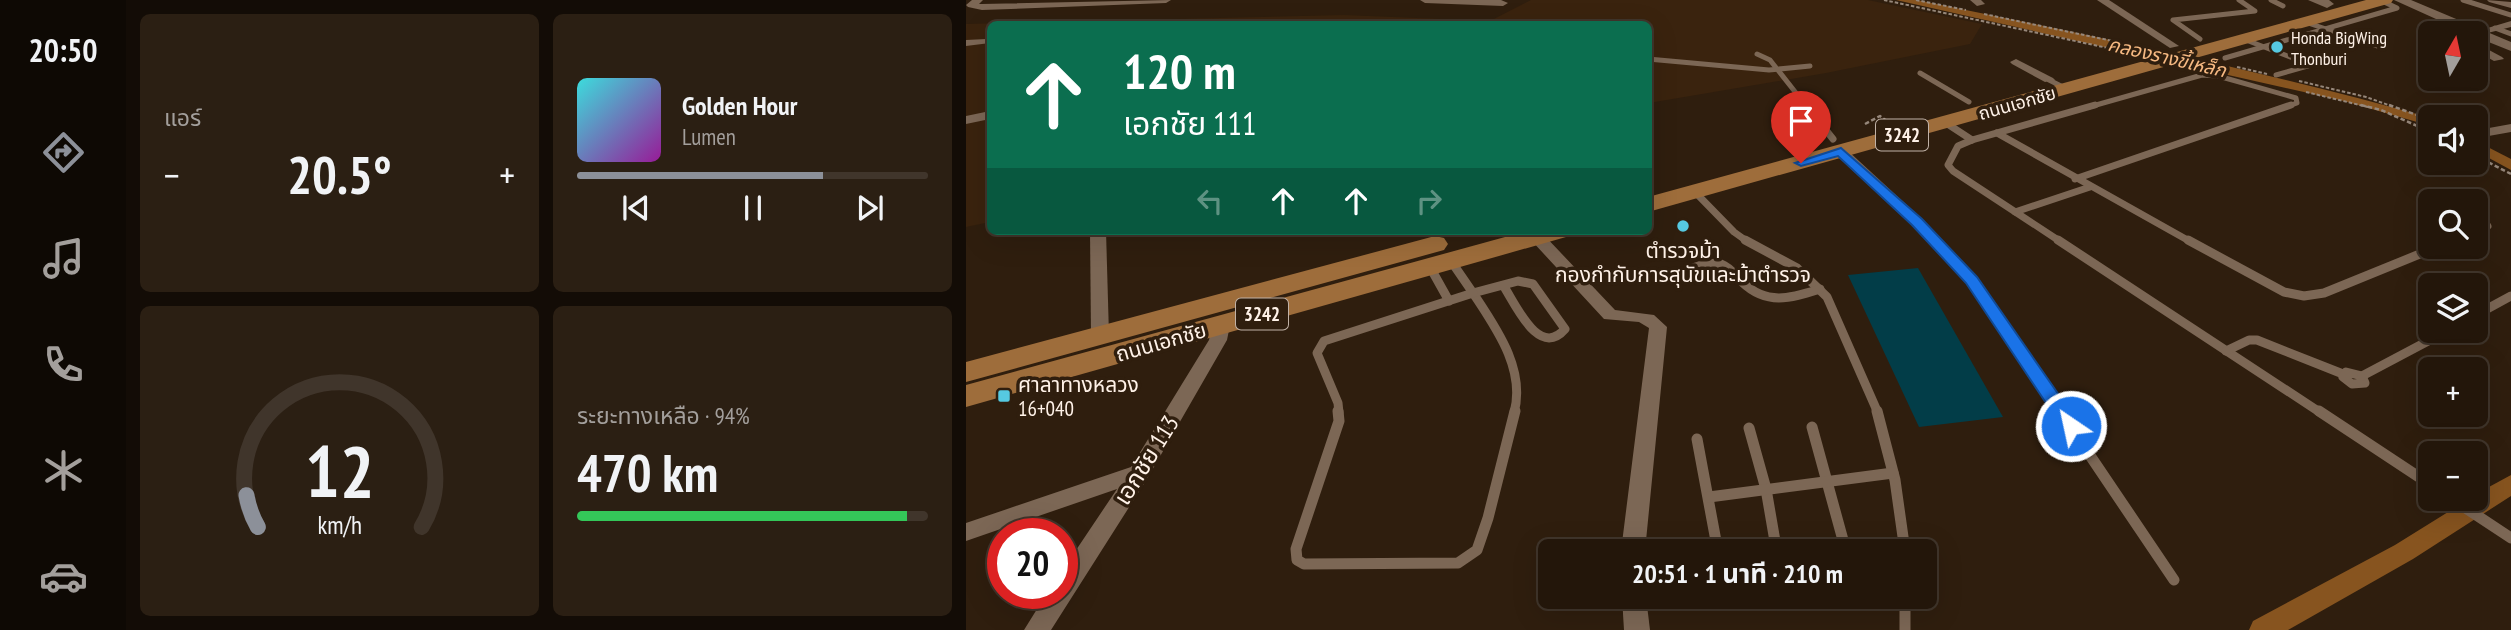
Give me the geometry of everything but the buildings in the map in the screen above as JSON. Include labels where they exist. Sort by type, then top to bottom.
[{"type":"main road","name":"ถนนเอกชัย","points":[[1652,187],[1946,123],[2200,39],[2332,4],[2383,0]]},
{"type":"main road","name":"ถนนเอกชัย","points":[[2156,53],[2246,40],[2308,23],[2332,4]]},
{"type":"main road","name":"ถนนเอกชัย","points":[[1652,204],[1969,102],[2058,84]]},
{"type":"main road","name":"ถนนเอกชัย","points":[[966,372],[1470,235]]},
{"type":"main road","name":"ถนนเอกชัย","points":[[966,396],[1543,235]]},
{"type":"street","points":[[978,0],[971,5],[982,7],[1166,0]]},
{"type":"street","points":[[1425,0],[1503,3]]},
{"type":"street","points":[[2102,0],[2156,53]]},
{"type":"street","points":[[2400,0],[2443,21]]},
{"type":"street","points":[[2492,0],[2511,5]]},
{"type":"street","points":[[2488,31],[2511,24]]},
{"type":"street","points":[[2488,40],[2511,47]]},
{"type":"street","points":[[966,43],[986,42]]},
{"type":"street","points":[[2488,49],[2498,59]]},
{"type":"street","points":[[2015,62],[2058,84]]},
{"type":"street","points":[[966,120],[987,116]]},
{"type":"street","points":[[2488,132],[2511,128]]},
{"type":"street","points":[[1837,146],[1917,222]]},
{"type":"street","points":[[1098,235],[1100,335]]},
{"type":"street","points":[[1548,235],[1610,316],[1640,316],[1652,320],[1658,327],[1634,539]]},
{"type":"street","name":"เอกชัย 113","points":[[1078,566],[1139,473],[1218,340],[1221,325]]},
{"type":"street","points":[[966,532],[1139,473]]},
{"type":"street","name":"เอกชัย 113","points":[[1037,630],[1050,609]]},
{"type":"street","points":[[1635,609],[1637,630]]},
{"type":"lane","points":[[2200,39],[2174,20],[2255,11],[2239,0]]},
{"type":"lane","points":[[2271,0],[2283,6]]},
{"type":"lane","points":[[2226,61],[2264,47],[2397,8],[2383,0]]},
{"type":"lane","points":[[2463,0],[2511,15]]},
{"type":"lane","points":[[2308,23],[2377,46]]},
{"type":"lane","points":[[2495,28],[2511,34]]},
{"type":"lane","points":[[2246,40],[2311,65],[2277,75]]},
{"type":"lane","points":[[1757,54],[1770,60],[1837,146]]},
{"type":"lane","points":[[1652,59],[1777,69],[1810,65]]},
{"type":"lane","points":[[1920,73],[1969,102]]},
{"type":"lane","points":[[2075,179],[2298,103],[2296,98],[2218,76],[2202,75],[1972,140],[1958,146],[1948,165],[1953,171],[2418,477]]},
{"type":"lane","points":[[1946,123],[1972,140]]},
{"type":"lane","points":[[1997,133],[2075,179],[2284,292],[2304,296],[2324,293],[2418,255]]},
{"type":"lane","points":[[2015,212],[2090,187]]},
{"type":"lane","points":[[1695,192],[1734,232],[1754,246],[1797,268],[1826,297],[1878,413],[1893,472],[1903,539]]},
{"type":"lane","points":[[1917,222],[1978,289],[2174,580]]},
{"type":"lane","points":[[1673,276],[1720,263],[1728,267],[1750,291],[1766,299],[1778,301],[1820,289]]},
{"type":"lane","points":[[1441,264],[1472,293],[1513,364],[1519,382],[1518,399],[1488,518],[1477,550],[1458,563],[1304,564],[1297,560],[1296,549],[1339,421],[1338,403],[1317,354],[1319,346],[1324,341],[1472,293],[1518,281],[1533,284],[1565,329],[1563,333],[1549,341],[1536,335],[1503,285]]},
{"type":"lane","points":[[1441,264],[1449,301]]},
{"type":"lane","points":[[2488,308],[2511,296]]},
{"type":"lane","points":[[2226,351],[2249,340],[2257,340],[2343,374],[2351,372],[2362,376],[2424,343]]},
{"type":"lane","points":[[1812,427],[1843,539]]},
{"type":"lane","points":[[1749,428],[1766,489],[1775,539]]},
{"type":"lane","points":[[1697,439],[1716,539]]},
{"type":"lane","points":[[1709,497],[1893,472]]},
{"type":"lane","points":[[2470,511],[2511,538]]},
{"type":"lane","points":[[1905,609],[1905,630]]},
{"type":"path","points":[[1884,0],[2156,53]]},
{"type":"path","points":[[1916,0],[1968,10]]},
{"type":"path","points":[[1979,6],[2156,53]]},
{"type":"path","points":[[2226,61],[2277,75]]},
{"type":"path","points":[[2290,79],[2366,97],[2418,115]]},
{"type":"path","points":[[2303,91],[2381,110],[2418,126]]},
{"type":"path","points":[[1865,124],[1880,117]]},
{"type":"path","points":[[2488,162],[2511,174]]},
{"type":"shaded area","points":[[1531,0],[1868,0],[1982,24],[1970,44],[1826,73],[1652,102],[1652,21],[1490,21]]},
{"type":"shaded area","points":[[1344,15],[1490,21],[1092,21]]},
{"type":"shaded area","points":[[966,24],[987,24],[987,223],[966,227]]},
{"type":"waterway","name":"คลองรางขี้เหล็ก","points":[[1901,0],[2128,47],[2347,98],[2418,118]]},
{"type":"waterway","name":"คลองรางขี้เหล็ก","points":[[2488,152],[2511,165]]},
{"type":"waterway","points":[[2263,630],[2404,552],[2511,484]]},
{"type":"place","name":"Honda BigWing Thonburi","points":[[2277,47]]},
{"type":"place","name":"ตำรวจม้า กองกำกับการสุนัขและม้าตำรวจ","points":[[1683,226]]},
{"type":"place","name":"ศาลาทางหลวง 16+040","points":[[1004,396]]},
{"type":"route","points":[[1801,163],[1841,152],[1917,222],[1972,281],[2071,426]]}]
